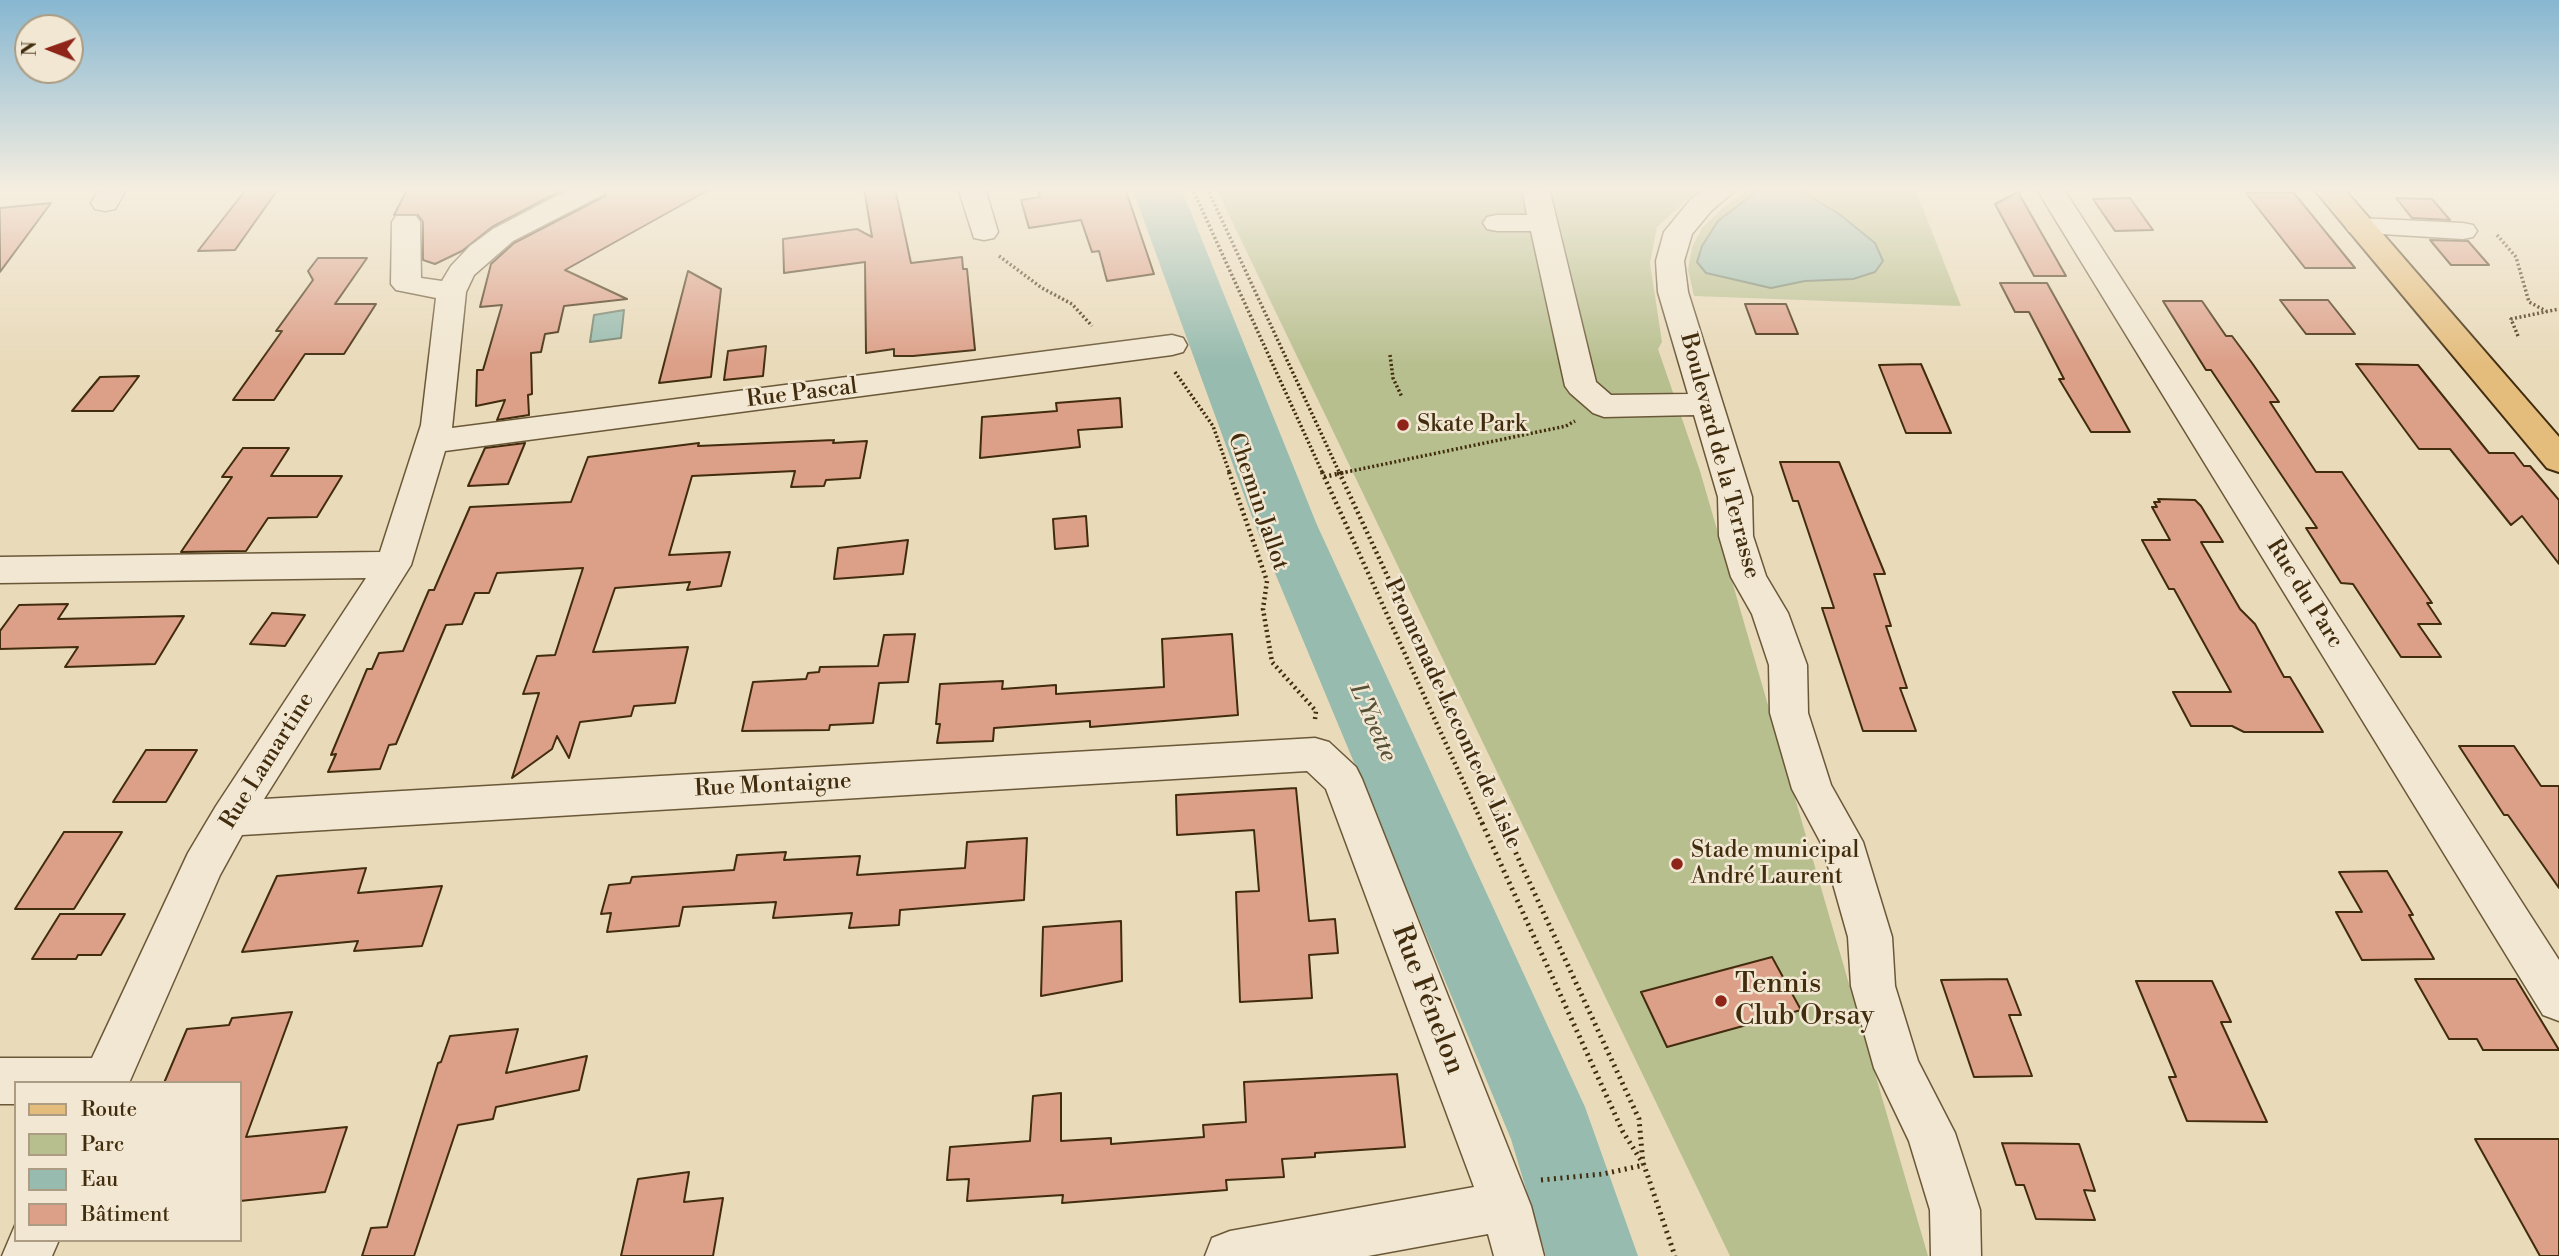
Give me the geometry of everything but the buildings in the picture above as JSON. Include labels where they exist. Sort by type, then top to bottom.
[{"type":"main road","points":[[2377,247],[2559,460]]},
{"type":"street","points":[[406,247],[406,284],[451,292],[461,272],[487,247]]},
{"type":"street","points":[[1549,247],[1581,386],[1604,406],[1708,404]]},
{"type":"street","name":"Boulevard de la Terrasse","points":[[1674,247],[1670,261],[1673,292],[1735,497],[1736,536],[1749,577],[1770,613],[1788,665],[1789,713],[1808,776],[1842,842],[1870,937],[1873,986],[1897,1068],[1931,1133],[1955,1210],[1956,1256]]},
{"type":"street","name":"Rue du Parc","points":[[2086,247],[2559,1000]]},
{"type":"street","name":"Rue Lamartine","points":[[105,1081],[202,866],[393,565],[432,442],[451,292]]},
{"type":"street","name":"Rue Pascal","points":[[432,442],[1163,346]]},
{"type":"street","points":[[0,570],[393,565]]},
{"type":"street","name":"Rue Montaigne","points":[[230,818],[1315,754]]},
{"type":"street","name":"Rue Fénelon","points":[[1315,754],[1342,779],[1519,1193],[1519,1256]]},
{"type":"street","points":[[1230,1256],[1519,1193]]},
{"type":"path","points":[[992,247],[1017,271],[1072,304],[1121,352]]},
{"type":"path","name":"Promenade Leconte de Lisle","points":[[1219,247],[1623,1132],[1644,1165],[1675,1256]]},
{"type":"path","points":[[1234,247],[1639,1119],[1644,1165],[1519,1193]]},
{"type":"path","points":[[2507,247],[2516,257],[2529,302],[2546,312]]},
{"type":"path","points":[[2518,335],[2511,319],[2559,309]]},
{"type":"path","name":"Chemin Jallot","points":[[1163,346],[1213,426],[1267,581],[1263,608],[1272,662],[1316,711],[1315,754]]},
{"type":"path","points":[[1390,355],[1393,378],[1402,397]]},
{"type":"path","points":[[1324,477],[1566,426],[1604,406]]},
{"type":"green space","name":"Stade municipal André Laurent","points":[[1244,247],[1653,247],[1650,263],[1662,342],[1658,349],[1700,471],[1928,1256],[1730,1256]]},
{"type":"green space","points":[[1692,247],[1938,247],[1961,306],[1694,296],[1688,270]]},
{"type":"water","points":[[1702,247],[1877,247],[1883,261],[1875,272],[1853,279],[1805,281],[1771,288],[1706,273],[1697,262]]},
{"type":"water","points":[[624,310],[621,338],[590,342],[594,315]]},
{"type":"waterway","name":"L'Yvette","points":[[1179,247],[1286,525],[1554,1138],[1592,1256]]},
{"type":"place","name":"Skate Park","points":[[1403,425]]},
{"type":"place","name":"Stade municipal André Laurent","points":[[1677,864]]},
{"type":"place","name":"Tennis Club Orsay","points":[[1721,1001]]}]
